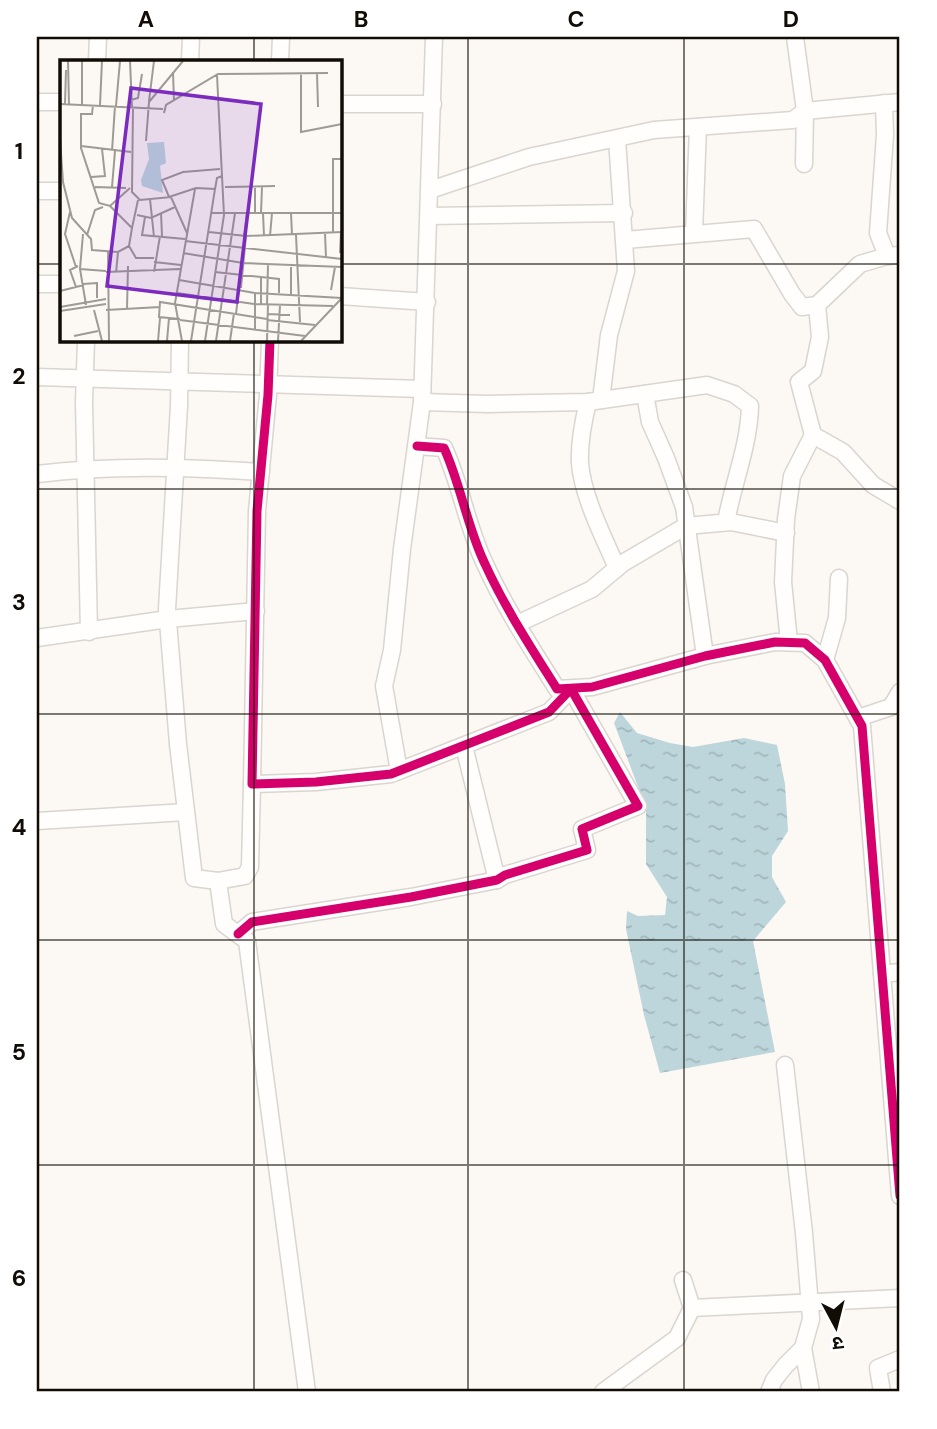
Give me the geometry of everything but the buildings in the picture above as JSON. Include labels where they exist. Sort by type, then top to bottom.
[{"type":"street","points":[[97,60],[98,37]]},
{"type":"street","points":[[190,60],[191,37]]},
{"type":"street","points":[[281,37],[281,60]]},
{"type":"street","points":[[399,771],[384,685],[392,650],[422,395],[434,37]]},
{"type":"street","points":[[795,37],[804,111],[804,164]]},
{"type":"street","points":[[37,102],[60,102]]},
{"type":"street","points":[[430,190],[529,157],[654,130],[793,120],[804,111],[892,102],[885,135],[878,233],[894,256],[860,264],[817,305],[802,307],[754,229],[625,240]]},
{"type":"street","points":[[341,104],[433,104]]},
{"type":"street","points":[[694,233],[698,127]]},
{"type":"street","points":[[617,139],[626,271],[594,401],[582,429],[580,464],[593,511],[617,568]]},
{"type":"street","points":[[37,191],[60,191]]},
{"type":"street","points":[[429,216],[624,213]]},
{"type":"street","points":[[37,284],[60,285]]},
{"type":"street","points":[[341,296],[427,302]]},
{"type":"street","points":[[789,642],[783,582],[786,533],[792,476],[813,435],[799,383],[813,371],[820,337],[817,305]]},
{"type":"street","points":[[86,341],[89,632]]},
{"type":"street","points":[[180,341],[168,619],[178,744],[194,878],[218,881],[245,876],[250,867],[257,511],[270,341]]},
{"type":"street","points":[[37,377],[268,383],[422,395],[488,404],[594,401],[707,386],[734,394],[750,406],[749,429],[726,522]]},
{"type":"street","points":[[645,394],[650,422],[684,507],[705,656]]},
{"type":"street","points":[[813,435],[843,452],[873,485],[900,501]]},
{"type":"street","points":[[417,446],[444,448],[454,470],[484,563],[557,689],[592,687],[705,656],[775,642],[805,643],[825,660],[862,726],[900,1196]]},
{"type":"street","points":[[37,474],[86,468],[176,466],[261,472]]},
{"type":"street","points":[[517,624],[592,589],[617,568],[686,526],[726,522],[786,533]]},
{"type":"street","points":[[825,660],[837,618],[839,578]]},
{"type":"street","points":[[37,638],[168,619],[256,611]]},
{"type":"street","points":[[252,784],[316,782],[391,774],[549,712],[571,688]]},
{"type":"street","points":[[238,934],[252,922],[411,897],[497,880],[505,875],[587,850],[582,829],[638,806],[571,688]]},
{"type":"street","points":[[858,718],[891,707],[900,692]]},
{"type":"street","points":[[878,712],[900,714]]},
{"type":"street","points":[[464,746],[497,880]]},
{"type":"street","points":[[37,821],[186,811]]},
{"type":"street","points":[[218,881],[224,924],[247,941],[306,1392]]},
{"type":"street","points":[[882,974],[900,972]]},
{"type":"street","points":[[785,1065],[810,1302],[811,1319],[803,1348],[811,1392]]},
{"type":"street","points":[[603,1392],[624,1385],[677,1338],[692,1308],[683,1280]]},
{"type":"street","points":[[692,1308],[900,1298]]},
{"type":"street","points":[[769,1392],[779,1373],[803,1348]]},
{"type":"street","points":[[881,1392],[878,1368],[900,1359]]},
{"type":"water","points":[[620,712],[637,733],[670,743],[693,747],[744,738],[777,745],[785,784],[788,831],[772,856],[772,877],[786,902],[753,941],[775,1052],[660,1073],[644,1015],[626,929],[627,911],[638,916],[665,915],[667,897],[646,864],[646,808],[614,723]]},
{"type":"cycle path","points":[[238,934],[252,922],[411,897],[497,880],[505,875],[587,850],[582,829],[638,806],[571,689],[549,712],[391,774],[316,782],[252,784],[257,511],[268,395],[270,341]]},
{"type":"cycle path","points":[[417,446],[444,448],[485,564],[510,612],[557,689],[592,687],[705,656],[775,642],[805,643],[825,660],[862,726],[900,1196]]}]
